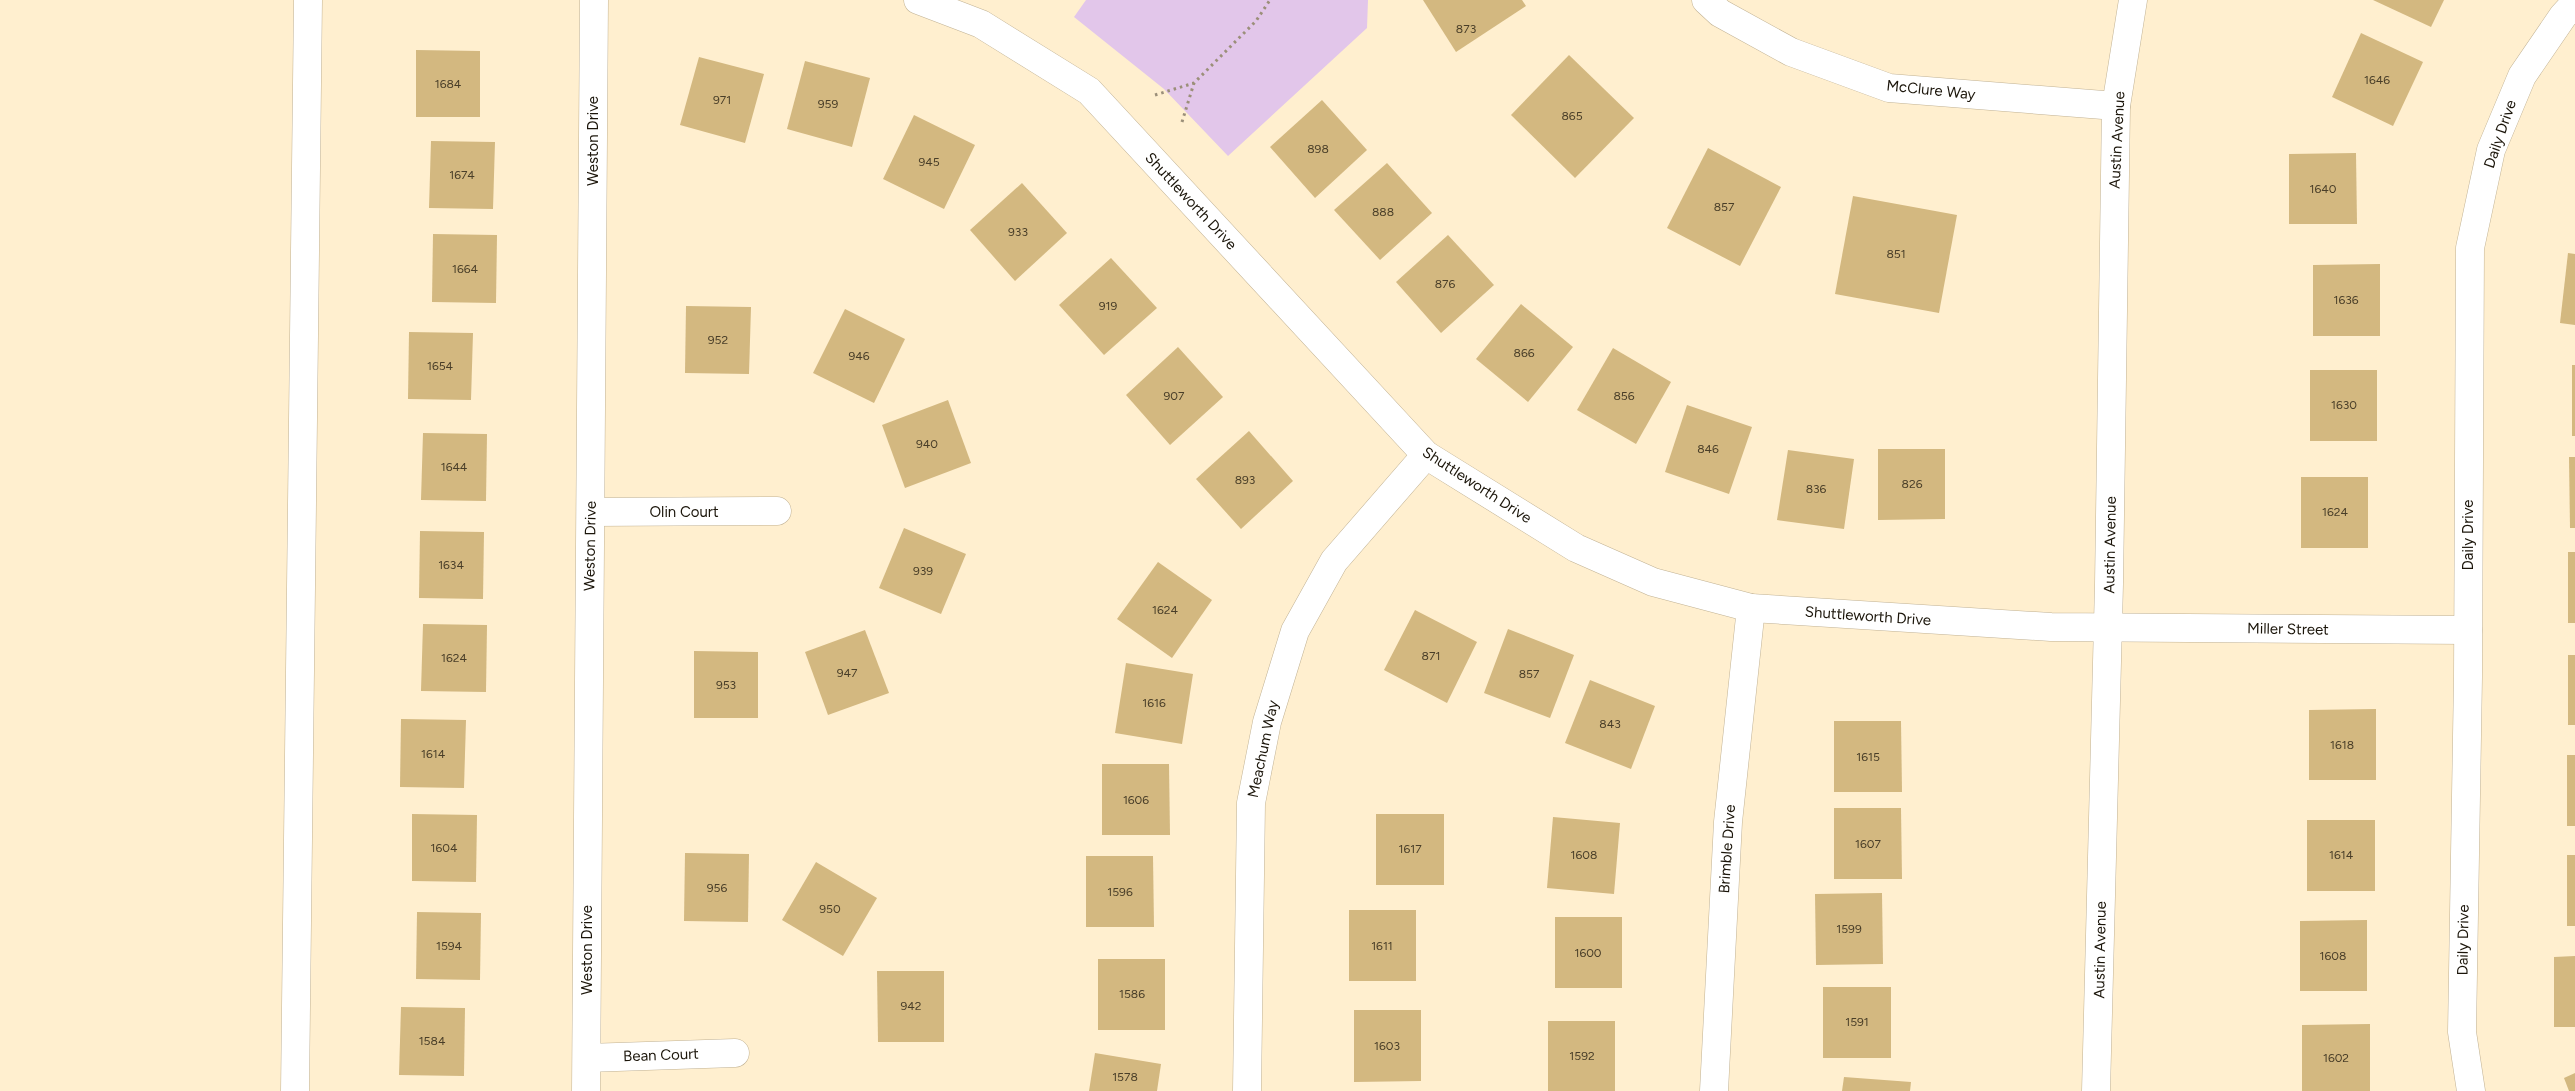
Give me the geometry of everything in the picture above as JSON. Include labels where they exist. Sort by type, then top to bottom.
[{"type":"street","points":[[295,1091],[308,0]]},
{"type":"street","name":"Weston Drive","points":[[586,1091],[594,0]]},
{"type":"street","name":"Shuttleworth Drive","points":[[918,0],[980,24],[1089,91],[1426,455],[1576,548],[1653,582],[1751,608],[2052,627],[2108,627]]},
{"type":"street","name":"McClure Way","points":[[1706,0],[1720,13],[1791,52],[1889,88],[2116,106]]},
{"type":"street","name":"Austin Avenue","points":[[2096,1091],[2108,627],[2116,106],[2134,0]]},
{"type":"street","name":"Daily Drive","points":[[2471,1091],[2462,1032],[2468,630],[2470,248],[2491,150],[2522,76],[2563,16],[2575,3]]},
{"type":"street","name":"Meachum Way","points":[[1248,1091],[1251,803],[1267,722],[1295,631],[1334,561],[1426,455]]},
{"type":"street","name":"Olin Court","points":[[590,512],[777,511]]},
{"type":"street","name":"Brimble Drive","points":[[1714,1091],[1728,822],[1751,608]]},
{"type":"street","name":"Miller Street","points":[[2108,627],[2468,630]]},
{"type":"street","name":"Bean Court","points":[[587,1058],[735,1053]]},
{"type":"path","points":[[1156,95],[1194,82],[1256,21],[1270,0]]},
{"type":"path","points":[[1182,122],[1194,82]]},
{"type":"shaded area","points":[[1086,0],[1368,0],[1367,28],[1228,156],[1164,89],[1074,17]]},
{"type":"building","points":[[1423,0],[1522,0],[1526,6],[1456,52]]},
{"type":"building","points":[[2373,0],[2444,0],[2431,27]]},
{"type":"building","points":[[2361,33],[2423,62],[2393,126],[2332,97]]},
{"type":"building","points":[[416,50],[480,51],[480,117],[416,117]]},
{"type":"building","points":[[1569,55],[1634,118],[1575,178],[1511,115]]},
{"type":"building","points":[[699,57],[764,74],[745,143],[680,125]]},
{"type":"building","points":[[805,61],[870,78],[852,147],[787,129]]},
{"type":"building","points":[[1322,100],[1367,150],[1315,198],[1270,147]]},
{"type":"building","points":[[914,115],[975,145],[944,209],[883,179]]},
{"type":"building","points":[[431,141],[495,142],[493,209],[429,208]]},
{"type":"building","points":[[1708,148],[1781,187],[1740,266],[1667,228]]},
{"type":"building","points":[[2356,153],[2357,224],[2289,224],[2289,154]]},
{"type":"building","points":[[1387,163],[1432,213],[1380,260],[1334,210]]},
{"type":"building","points":[[1022,183],[1067,233],[1015,281],[970,230]]},
{"type":"building","points":[[1853,196],[1957,215],[1939,313],[1835,294]]},
{"type":"building","points":[[433,234],[497,235],[496,303],[432,302]]},
{"type":"building","points":[[1448,235],[1494,285],[1441,333],[1396,282]]},
{"type":"building","points":[[2568,253],[2575,254],[2575,325],[2560,323]]},
{"type":"building","points":[[1111,258],[1157,308],[1104,355],[1059,305]]},
{"type":"building","points":[[2380,264],[2380,336],[2313,336],[2313,265]]},
{"type":"building","points":[[1521,304],[1573,347],[1528,402],[1476,359]]},
{"type":"building","points":[[686,306],[751,307],[749,374],[685,373]]},
{"type":"building","points":[[845,309],[905,339],[874,403],[813,373]]},
{"type":"building","points":[[409,332],[473,333],[471,400],[408,399]]},
{"type":"building","points":[[1178,347],[1223,397],[1170,445],[1126,395]]},
{"type":"building","points":[[1613,348],[1671,382],[1636,444],[1577,410]]},
{"type":"building","points":[[2572,365],[2575,365],[2575,436],[2572,436]]},
{"type":"building","points":[[2310,370],[2377,370],[2377,441],[2310,441]]},
{"type":"building","points":[[948,400],[971,463],[905,488],[882,425]]},
{"type":"building","points":[[1687,405],[1752,427],[1729,494],[1665,472]]},
{"type":"building","points":[[1249,431],[1293,481],[1241,529],[1196,479]]},
{"type":"building","points":[[423,433],[487,434],[486,501],[421,500]]},
{"type":"building","points":[[1878,449],[1945,449],[1945,519],[1878,520]]},
{"type":"building","points":[[1788,450],[1854,459],[1844,529],[1777,520]]},
{"type":"building","points":[[2569,457],[2575,457],[2575,528],[2570,528]]},
{"type":"building","points":[[2301,477],[2368,477],[2368,548],[2301,548]]},
{"type":"building","points":[[904,528],[966,554],[941,614],[879,588]]},
{"type":"building","points":[[420,531],[484,532],[483,599],[419,598]]},
{"type":"building","points":[[2568,552],[2575,552],[2575,623],[2568,623]]},
{"type":"building","points":[[1158,562],[1212,600],[1172,658],[1117,619]]},
{"type":"building","points":[[1415,610],[1477,642],[1447,703],[1384,670]]},
{"type":"building","points":[[423,624],[487,625],[486,692],[421,691]]},
{"type":"building","points":[[1508,629],[1574,655],[1550,718],[1484,693]]},
{"type":"building","points":[[865,630],[889,693],[828,715],[805,652]]},
{"type":"building","points":[[694,651],[758,652],[758,718],[694,718]]},
{"type":"building","points":[[2568,655],[2575,655],[2575,725],[2568,725]]},
{"type":"building","points":[[1126,663],[1193,674],[1182,744],[1115,733]]},
{"type":"building","points":[[1590,680],[1655,706],[1631,769],[1565,743]]},
{"type":"building","points":[[2376,709],[2376,780],[2309,780],[2309,710]]},
{"type":"building","points":[[401,719],[466,720],[464,788],[400,787]]},
{"type":"building","points":[[1834,721],[1901,721],[1902,792],[1834,792]]},
{"type":"building","points":[[2567,755],[2575,755],[2575,826],[2567,826]]},
{"type":"building","points":[[1102,764],[1169,764],[1170,835],[1102,835]]},
{"type":"building","points":[[1834,808],[1901,808],[1902,879],[1834,879]]},
{"type":"building","points":[[412,814],[477,815],[476,882],[412,881]]},
{"type":"building","points":[[1376,814],[1444,814],[1444,885],[1376,885]]},
{"type":"building","points":[[1553,817],[1620,823],[1614,894],[1547,888]]},
{"type":"building","points":[[2307,820],[2375,820],[2375,891],[2307,891]]},
{"type":"building","points":[[685,853],[749,854],[748,922],[684,921]]},
{"type":"building","points":[[2567,855],[2575,855],[2575,926],[2567,926]]},
{"type":"building","points":[[1086,856],[1153,856],[1154,927],[1086,927]]},
{"type":"building","points":[[816,862],[877,898],[843,956],[782,920]]},
{"type":"building","points":[[1882,893],[1883,964],[1816,965],[1815,894]]},
{"type":"building","points":[[1349,910],[1416,910],[1416,981],[1349,981]]},
{"type":"building","points":[[417,912],[481,913],[480,980],[416,979]]},
{"type":"building","points":[[1555,917],[1622,917],[1622,988],[1555,988]]},
{"type":"building","points":[[2367,920],[2367,991],[2300,991],[2300,921]]},
{"type":"building","points":[[2575,956],[2575,1027],[2554,1027],[2554,957]]},
{"type":"building","points":[[1098,959],[1165,959],[1165,1030],[1098,1030]]},
{"type":"building","points":[[877,971],[944,971],[944,1042],[878,1042]]},
{"type":"building","points":[[1823,987],[1891,987],[1891,1058],[1823,1058]]},
{"type":"building","points":[[401,1007],[465,1008],[464,1076],[399,1075]]},
{"type":"building","points":[[1354,1010],[1421,1010],[1421,1081],[1354,1082]]},
{"type":"building","points":[[1548,1021],[1615,1021],[1615,1091],[1548,1091]]},
{"type":"building","points":[[2370,1024],[2370,1091],[2302,1091],[2302,1025]]},
{"type":"building","points":[[1095,1053],[1161,1064],[1157,1091],[1089,1091]]},
{"type":"building","points":[[2575,1073],[2575,1091],[2569,1091],[2564,1078]]},
{"type":"building","points":[[1844,1077],[1911,1082],[1910,1091],[1842,1091]]}]
